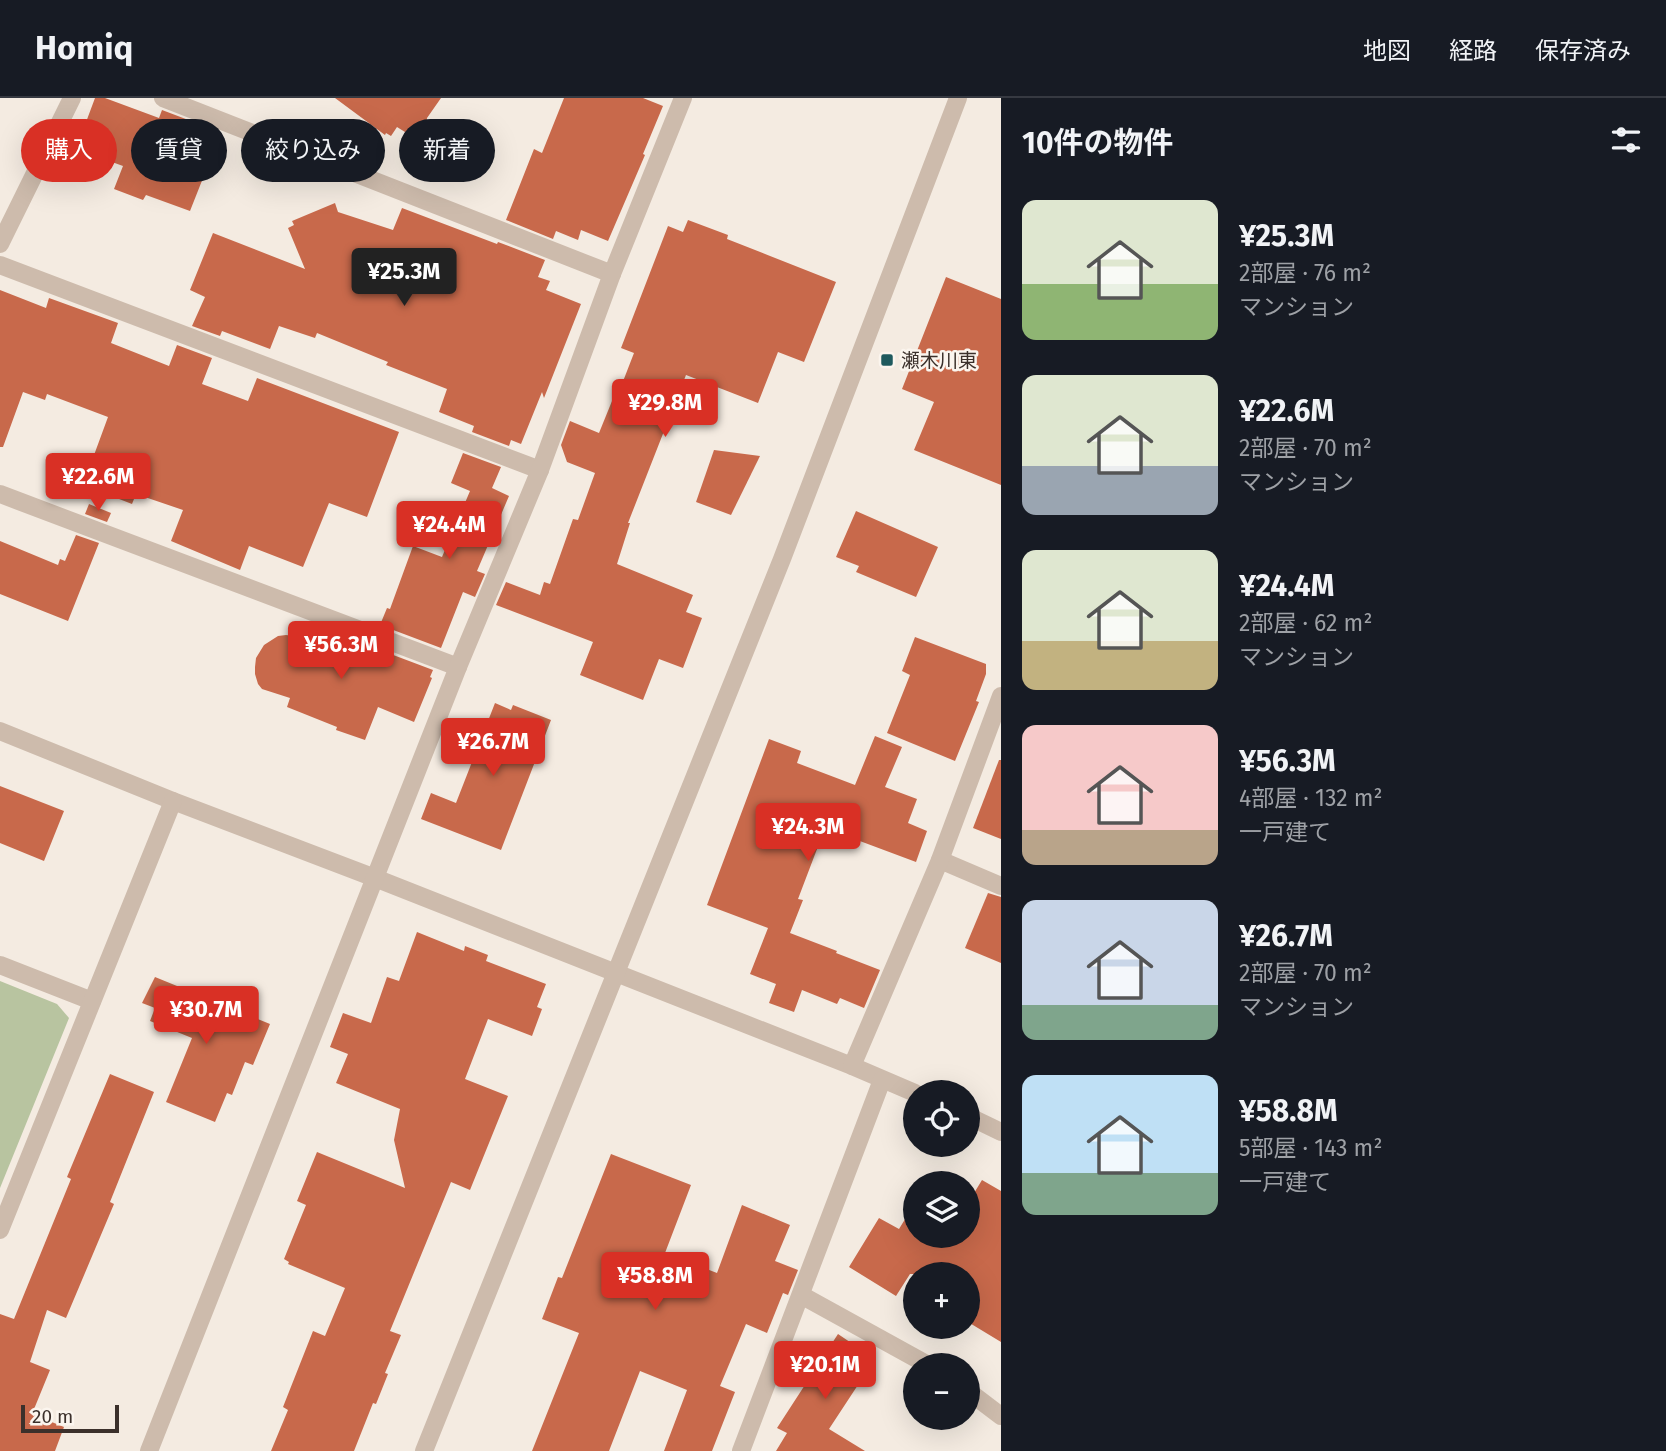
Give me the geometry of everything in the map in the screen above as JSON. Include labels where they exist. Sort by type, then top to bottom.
[{"type":"street","points":[[0,244],[72,98]]},
{"type":"street","points":[[163,98],[612,274]]},
{"type":"street","points":[[149,1451],[458,667],[540,470],[612,274],[683,98]]},
{"type":"street","points":[[424,1451],[782,559],[958,98]]},
{"type":"street","points":[[0,265],[540,470]]},
{"type":"street","points":[[0,494],[458,667]]},
{"type":"street","points":[[852,1066],[940,860],[1001,696]]},
{"type":"street","points":[[0,731],[903,1088]]},
{"type":"street","points":[[2,1218],[173,801]]},
{"type":"street","points":[[940,860],[1001,886]]},
{"type":"street","points":[[0,965],[92,1001]]},
{"type":"street","points":[[741,1451],[882,1080]]},
{"type":"street","points":[[980,1122],[1001,1132]]},
{"type":"street","points":[[801,1294],[907,1353]]},
{"type":"street","points":[[980,1400],[1001,1416]]},
{"type":"green space","points":[[0,981],[57,1004],[69,1018],[0,1188]]},
{"type":"building","points":[[95,98],[105,98],[159,118],[162,110],[186,119],[131,119],[131,182],[201,182],[190,211],[146,195],[143,200],[114,189],[123,166],[117,164],[117,119],[87,119]]},
{"type":"building","points":[[335,98],[441,98],[427,119],[399,119],[399,128],[397,127],[391,136],[386,133],[385,135],[385,119],[363,119]]},
{"type":"building","points":[[564,98],[643,98],[663,106],[608,241],[581,230],[578,240],[556,231],[553,239],[506,220],[534,149],[542,153]]},
{"type":"building","points":[[335,203],[338,212],[393,230],[402,208],[545,260],[538,277],[550,281],[546,290],[581,304],[544,398],[542,392],[521,444],[511,440],[509,446],[472,432],[474,426],[439,412],[447,389],[317,333],[315,338],[279,326],[270,349],[222,331],[220,336],[192,326],[205,297],[190,290],[213,233],[305,269],[288,228],[294,225],[292,221]]},
{"type":"building","points":[[688,220],[728,235],[727,239],[836,282],[804,362],[778,352],[758,403],[686,375],[628,523],[617,564],[693,595],[686,612],[702,618],[683,668],[659,659],[643,700],[580,675],[593,642],[496,605],[506,582],[540,595],[544,582],[550,584],[573,519],[578,520],[595,473],[567,462],[561,445],[570,421],[599,433],[612,401],[615,402],[634,353],[621,348],[668,226],[683,232]]},
{"type":"building","points":[[946,277],[1001,299],[1001,485],[914,450],[934,402],[902,389]]},
{"type":"building","points":[[0,290],[46,308],[49,298],[118,323],[111,343],[169,366],[177,345],[212,358],[202,384],[248,401],[257,378],[399,432],[367,517],[329,503],[303,567],[249,546],[240,570],[171,541],[183,510],[136,494],[132,504],[83,485],[108,417],[47,394],[45,400],[23,392],[3,447],[0,447]]},
{"type":"building","points":[[714,450],[760,456],[731,515],[696,502]]},
{"type":"building","points":[[463,453],[501,467],[492,488],[509,496],[477,571],[485,574],[475,597],[463,592],[441,648],[380,625],[387,608],[390,609],[413,546],[442,557],[470,491],[451,483]]},
{"type":"building","points":[[89,504],[111,513],[107,522],[85,514]]},
{"type":"building","points":[[856,511],[938,547],[916,597],[856,572],[859,566],[836,557]]},
{"type":"building","points":[[76,535],[99,543],[68,621],[0,594],[0,541],[58,565],[60,559],[65,561]]},
{"type":"building","points":[[318,630],[371,651],[372,647],[433,670],[414,722],[378,707],[365,740],[287,707],[290,698],[262,689],[258,684],[255,667],[256,658],[264,645],[278,636],[286,635],[314,639]]},
{"type":"building","points":[[915,637],[986,664],[986,674],[976,701],[979,702],[955,761],[887,733],[910,675],[902,671]]},
{"type":"building","points":[[495,703],[511,710],[513,705],[551,720],[501,850],[421,819],[431,793],[456,803]]},
{"type":"building","points":[[875,736],[902,747],[885,787],[917,799],[908,823],[927,831],[916,862],[825,828],[798,899],[803,900],[790,933],[880,970],[864,1008],[840,998],[837,1004],[802,990],[794,1012],[769,1003],[776,984],[750,974],[768,928],[707,905],[769,739],[801,751],[797,763],[855,785]]},
{"type":"building","points":[[1001,760],[1001,839],[973,828]]},
{"type":"building","points":[[0,786],[64,811],[44,861],[0,843]]},
{"type":"building","points":[[988,893],[1001,897],[1001,963],[965,948]]},
{"type":"building","points":[[417,932],[464,951],[465,946],[488,955],[486,961],[546,984],[537,1007],[542,1009],[532,1036],[488,1019],[465,1079],[508,1096],[470,1190],[451,1182],[390,1331],[401,1335],[376,1404],[373,1403],[354,1451],[271,1451],[288,1410],[283,1407],[313,1331],[325,1336],[345,1288],[288,1264],[284,1259],[306,1205],[297,1201],[317,1152],[405,1188],[394,1140],[400,1109],[336,1083],[348,1054],[330,1047],[343,1013],[371,1023],[387,977],[399,981]]},
{"type":"building","points":[[155,977],[270,1024],[253,1065],[245,1062],[232,1095],[227,1093],[215,1122],[166,1102],[192,1038],[150,1021],[155,1008],[142,1003]]},
{"type":"building","points":[[110,1074],[154,1092],[110,1202],[114,1204],[66,1318],[47,1310],[30,1362],[50,1370],[32,1414],[64,1427],[55,1451],[0,1451],[0,1314],[14,1319],[71,1179],[67,1177]]},
{"type":"building","points":[[611,1154],[691,1185],[665,1253],[717,1273],[742,1205],[790,1225],[775,1261],[798,1270],[788,1295],[783,1293],[767,1333],[746,1324],[720,1386],[735,1392],[712,1451],[664,1451],[687,1390],[640,1371],[609,1451],[532,1451],[579,1333],[542,1319],[558,1277],[562,1278]]},
{"type":"building","points":[[982,1180],[1001,1191],[1001,1342],[980,1329],[980,1262],[903,1262],[903,1285],[896,1296],[849,1267],[879,1218],[899,1229],[903,1222],[903,1248],[980,1248]]},
{"type":"building","points":[[838,1334],[875,1359],[829,1429],[865,1451],[776,1451],[787,1433],[777,1428]]},
{"type":"place","name":"瀬木川東","points":[[887,360]]}]
